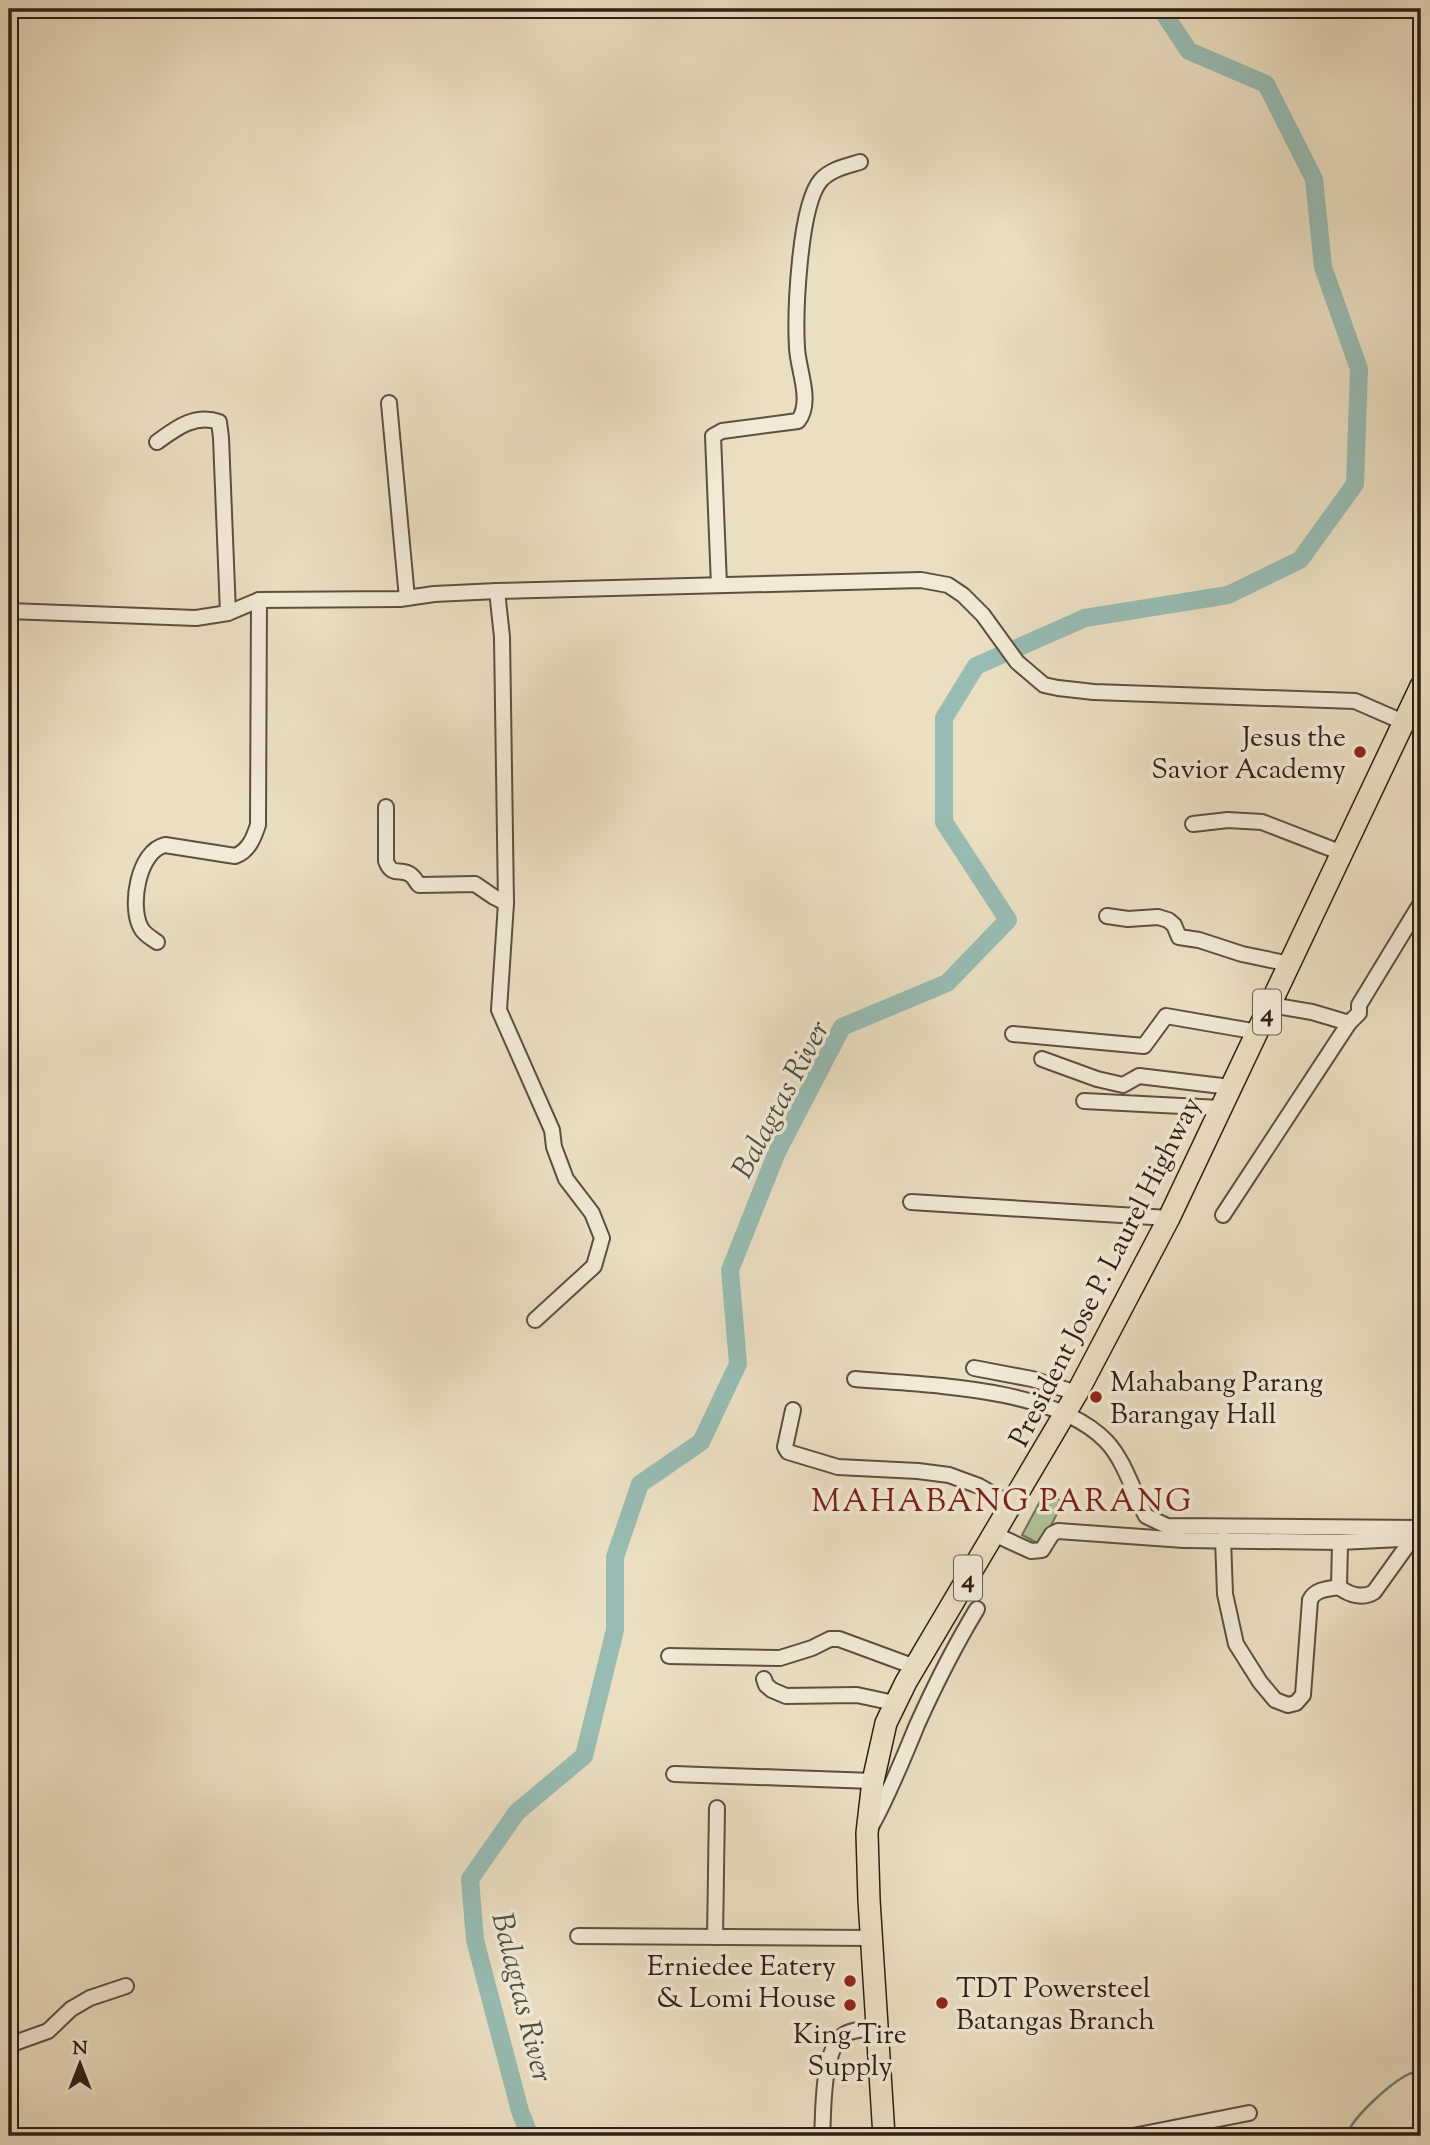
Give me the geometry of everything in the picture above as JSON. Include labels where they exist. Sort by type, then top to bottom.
[{"type":"highway","name":"President Jose P. Laurel Highway","points":[[884,2136],[867,1833],[873,1781],[886,1723],[894,1703],[1077,1393],[1169,1218],[1421,686]]},
{"type":"street","points":[[719,585],[713,436],[722,431],[799,421],[802,416],[804,381],[797,351],[798,277],[810,200],[822,180],[840,167],[860,162]]},
{"type":"street","points":[[389,403],[407,598]]},
{"type":"street","points":[[157,442],[185,423],[200,419],[219,422],[228,613]]},
{"type":"street","points":[[9,611],[197,618],[228,613],[258,600],[407,598],[497,591],[920,580],[948,585],[963,595],[983,615],[1017,662],[1044,685],[1094,692],[1356,701],[1403,722]]},
{"type":"street","points":[[497,591],[502,637],[506,903],[499,1010],[552,1130],[554,1147],[566,1179],[592,1213],[602,1238],[594,1266],[535,1320]]},
{"type":"street","points":[[157,942],[142,930],[139,922],[138,881],[145,860],[159,846],[165,845],[235,856],[242,853],[255,836],[258,825],[258,600]]},
{"type":"street","points":[[386,807],[386,861],[393,871],[411,875],[419,885],[475,884],[506,903]]},
{"type":"street","points":[[1193,824],[1228,820],[1262,822],[1342,853]]},
{"type":"street","points":[[1223,1215],[1349,1023],[1359,1013],[1359,1005],[1421,903]]},
{"type":"street","points":[[1107,916],[1128,919],[1158,917],[1174,925],[1179,937],[1290,964]]},
{"type":"street","points":[[1404,931],[1421,931]]},
{"type":"street","points":[[1270,1005],[1312,1012],[1349,1023]]},
{"type":"street","points":[[1013,1034],[1144,1046],[1166,1016],[1258,1032]]},
{"type":"street","points":[[1042,1059],[1097,1079],[1123,1085],[1139,1076],[1230,1087]]},
{"type":"street","points":[[1084,1101],[1220,1108]]},
{"type":"street","points":[[911,1202],[1169,1218]]},
{"type":"street","points":[[974,1368],[1032,1379],[1077,1393]]},
{"type":"street","points":[[855,1379],[980,1391],[1042,1403],[1081,1422],[1105,1440],[1116,1455],[1146,1516],[1167,1526],[1418,1535]]},
{"type":"street","points":[[793,1410],[785,1447],[788,1452],[838,1467],[949,1475],[979,1486],[1012,1505]]},
{"type":"street","points":[[994,1534],[1031,1551],[1042,1550],[1052,1534],[1058,1531],[1184,1539],[1340,1542],[1418,1535]]},
{"type":"street","points":[[1223,1539],[1225,1594],[1236,1644],[1275,1700],[1288,1704],[1296,1703],[1303,1695],[1312,1595],[1339,1587],[1347,1593],[1369,1595],[1418,1535]]},
{"type":"street","points":[[1339,1587],[1340,1542]]},
{"type":"street","points":[[867,1833],[892,1787],[937,1682],[977,1609]]},
{"type":"street","points":[[669,1656],[769,1660],[798,1653],[830,1639],[839,1639],[915,1667]]},
{"type":"street","points":[[764,1679],[772,1690],[786,1696],[857,1695],[894,1703]]},
{"type":"street","points":[[674,1774],[873,1781]]},
{"type":"street","points":[[715,1937],[718,1808]]},
{"type":"street","points":[[578,1936],[872,1938]]},
{"type":"street","points":[[9,2045],[48,2031],[71,2009],[90,1998],[127,1986]]},
{"type":"street","points":[[822,2136],[827,2068],[833,2049],[848,2032],[878,2028]]},
{"type":"street","points":[[1133,2136],[1249,2113]]},
{"type":"green space","points":[[1045,1492],[1063,1502],[1041,1545],[1022,1535]]},
{"type":"waterway","name":"Balagtas River","points":[[530,2136],[520,2111],[475,1940],[470,1879],[517,1812],[584,1756],[615,1630],[615,1557],[640,1484],[701,1442],[738,1364],[730,1270],[777,1152],[842,1027],[947,983],[1008,920],[944,822],[944,718],[976,666],[1085,618],[1228,595],[1300,560],[1355,484],[1359,369],[1323,267],[1314,179],[1266,84],[1189,51],[1161,9]]},
{"type":"waterway","points":[[1347,2136],[1362,2112],[1380,2094],[1405,2076],[1421,2070]]},
{"type":"place","name":"Jesus the Savior Academy","points":[[1360,752]]},
{"type":"place","name":"Mahabang Parang Barangay Hall","points":[[1096,1397]]},
{"type":"place","name":"Erniedee Eatery & Lomi House","points":[[850,1981]]},
{"type":"place","name":"TDT Powersteel Batangas Branch","points":[[942,2003]]},
{"type":"place","name":"King Tire Supply","points":[[850,2005]]},
{"type":"district","name":"MAHABANG PARANG","points":[[1002,1500]]}]
